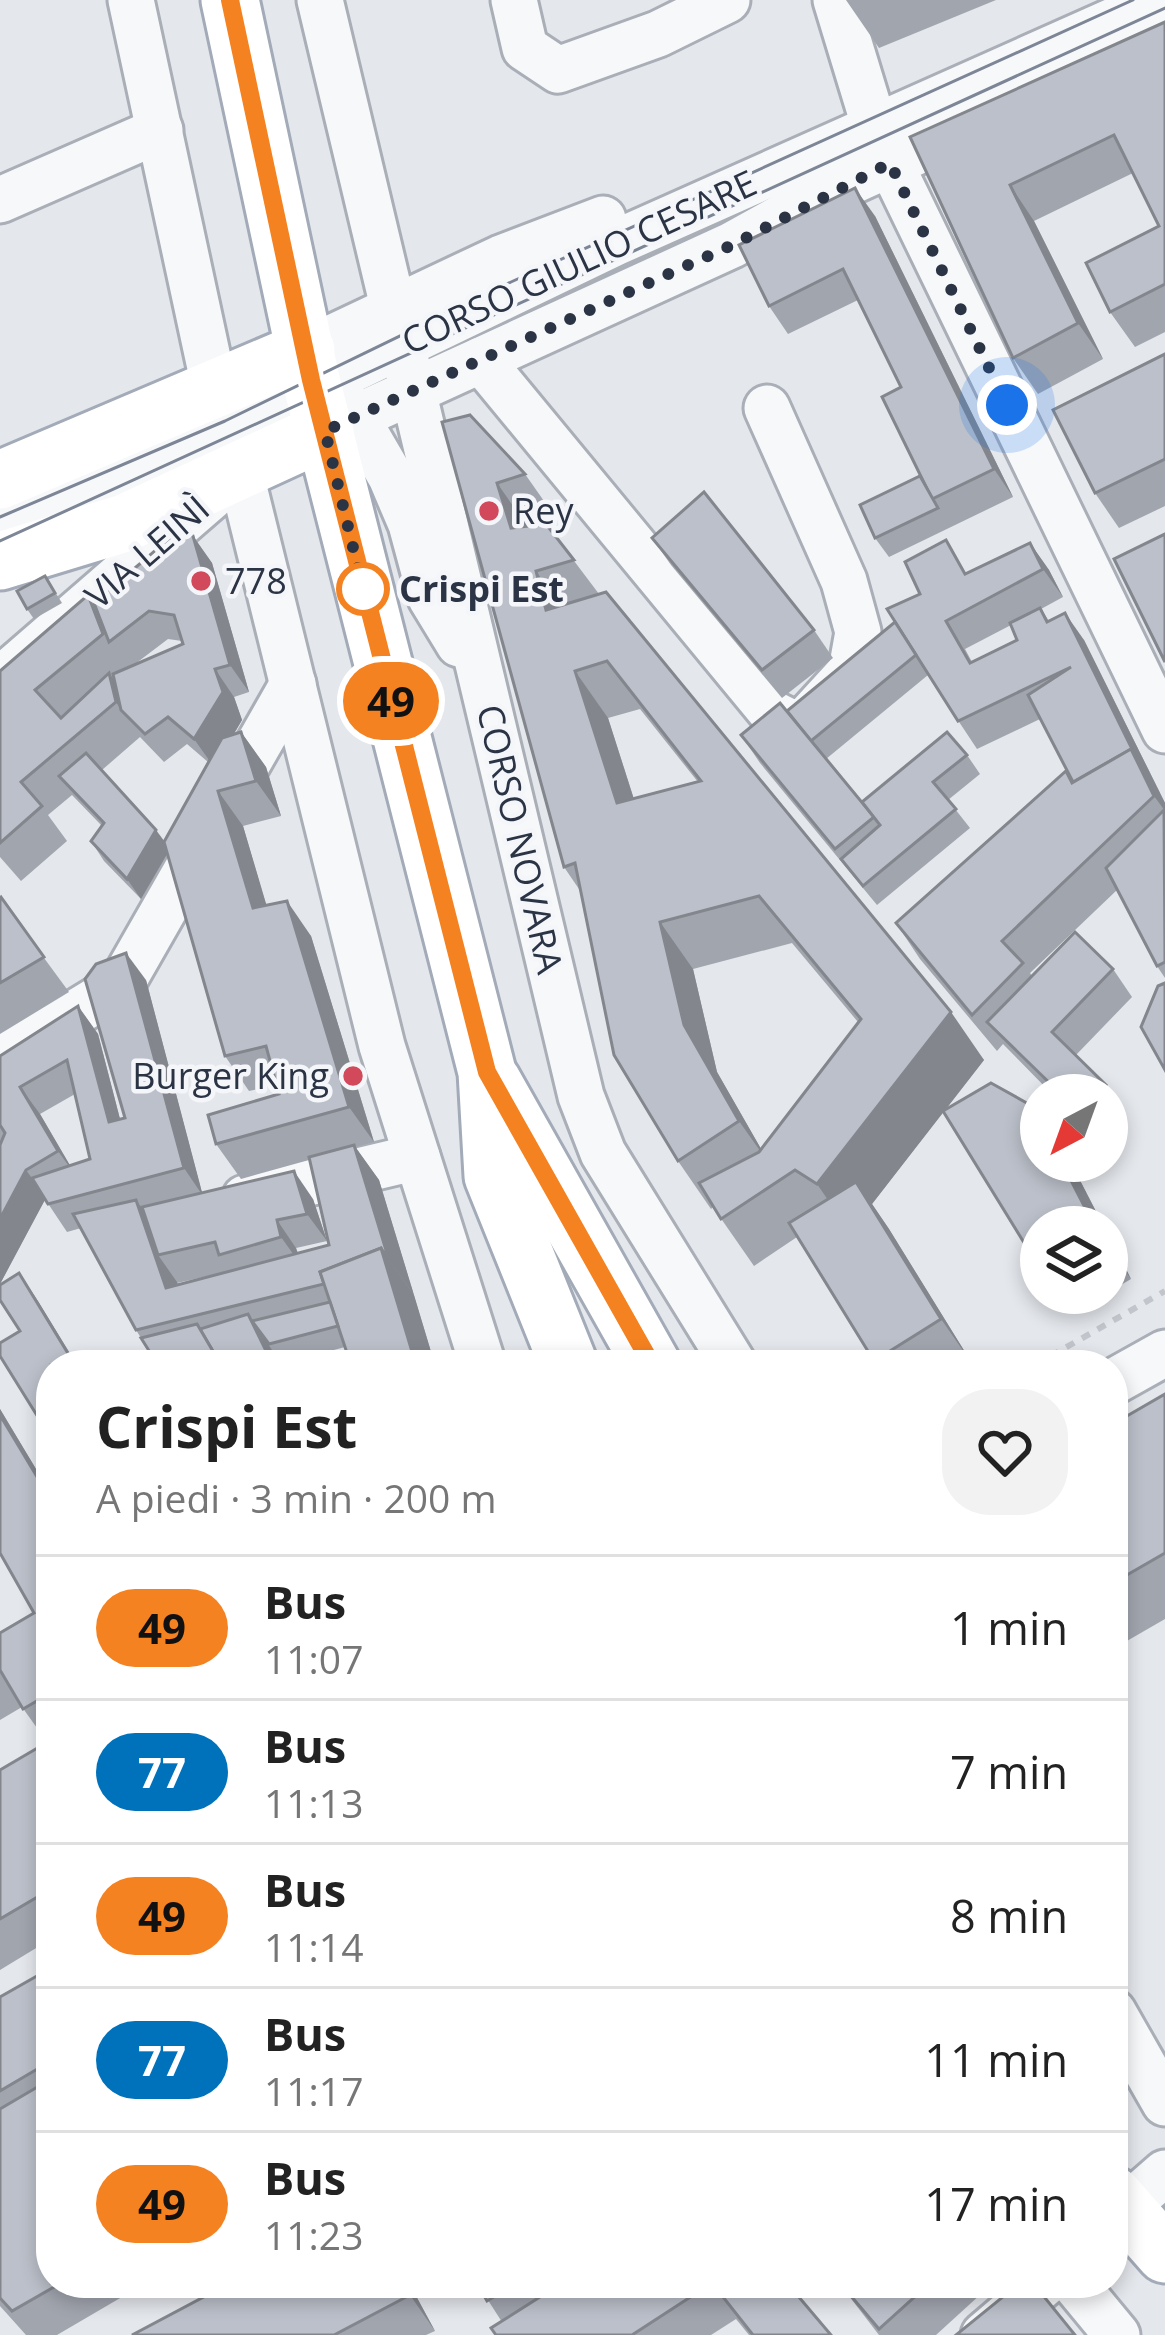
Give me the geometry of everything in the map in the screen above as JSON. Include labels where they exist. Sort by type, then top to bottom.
[{"type":"main road","points":[[230,0],[487,1072],[493,1176],[562,1350]]},
{"type":"main road","name":"CORSO GIULIO CESARE","points":[[0,562],[125,523],[227,429],[326,393]]},
{"type":"main road","name":"CORSO GIULIO CESARE","points":[[0,480],[227,429],[326,393]]},
{"type":"main road","points":[[487,1072],[644,1350]]},
{"type":"main road","points":[[1129,2190],[1165,2254]]},
{"type":"street","points":[[131,0],[227,429],[382,1046],[478,1350]]},
{"type":"street","name":"CORSO NOVARA","points":[[320,0],[581,1096],[603,1153],[725,1350]]},
{"type":"street","points":[[514,0],[525,48],[558,70],[658,34],[727,0]]},
{"type":"street","points":[[836,0],[876,132],[1165,730]]},
{"type":"street","name":"CORSO GIULIO CESARE","points":[[326,393],[414,388],[732,245],[876,132],[1087,0]]},
{"type":"street","name":"CORSO GIULIO CESARE","points":[[876,132],[1160,0]]},
{"type":"street","name":"CORSO GIULIO CESARE","points":[[326,393],[399,324],[625,211],[1165,40]]},
{"type":"street","points":[[0,200],[160,130]]},
{"type":"street","points":[[481,359],[772,713],[792,723],[807,719],[851,671],[858,632],[844,581],[767,408]]},
{"type":"street","points":[[326,393],[395,485],[431,598],[484,684]]},
{"type":"street","name":"CORSO GIULIO CESARE","points":[[0,530],[227,429]]},
{"type":"street","name":"VIA LEINÌ","points":[[0,680],[227,429]]},
{"type":"street","points":[[0,1060],[121,985],[293,684]]},
{"type":"street","points":[[194,1210],[417,1157]]},
{"type":"street","points":[[1128,1374],[1165,1353]]},
{"type":"street","points":[[1128,2038],[1165,2103]]},
{"type":"street","points":[[984,2335],[1027,2298]]},
{"type":"street","points":[[1086,2298],[1117,2335]]},
{"type":"path","points":[[1061,1350],[1165,1291]]},
{"type":"building","points":[[1165,22],[1165,284],[1110,312],[1086,263],[1159,226],[1114,135],[1010,185],[1078,323],[1013,358],[910,137]]},
{"type":"building","points":[[855,188],[994,469],[932,499],[882,397],[901,387],[843,269],[769,306],[739,245]]},
{"type":"building","points":[[1165,354],[1165,459],[1095,493],[1053,410]]},
{"type":"building","points":[[470,415],[525,474],[497,483],[511,528],[546,524],[574,560],[536,571],[546,610],[606,592],[951,1012],[817,1184],[795,1170],[721,1219],[699,1183],[759,1152],[861,1019],[759,896],[660,922],[684,1025],[739,1121],[678,1161],[614,1055],[575,863],[564,867],[442,422]],"holes":[[[607,661],[701,781],[617,803],[575,671]]]},
{"type":"building","points":[[920,476],[938,508],[875,538],[860,505]]},
{"type":"building","points":[[704,492],[814,630],[762,670],[652,538]]},
{"type":"building","points":[[177,532],[193,536],[230,665],[215,669],[223,692],[194,739],[168,717],[145,734],[121,710],[113,674],[183,644],[174,615],[149,611],[109,642],[94,603]]},
{"type":"building","points":[[1165,534],[1165,662],[1114,559]]},
{"type":"building","points":[[946,540],[965,574],[1030,543],[1043,569],[946,621],[970,663],[1017,640],[1010,623],[1040,608],[1047,622],[1065,613],[1136,757],[1131,749],[1073,782],[1028,695],[1071,667],[958,721],[887,609],[920,594],[905,562]]},
{"type":"building","points":[[45,576],[55,593],[27,609],[17,591]]},
{"type":"building","points":[[88,595],[103,634],[35,690],[61,718],[109,673],[116,702],[21,782],[42,806],[0,843],[0,671]]},
{"type":"building","points":[[895,622],[916,655],[811,741],[787,711]]},
{"type":"building","points":[[780,703],[874,817],[835,849],[741,735]]},
{"type":"building","points":[[241,732],[256,781],[218,791],[253,908],[287,901],[349,1107],[216,1144],[208,1115],[279,1094],[266,1046],[225,1056],[164,842],[222,738]]},
{"type":"building","points":[[947,732],[967,755],[933,782],[956,809],[863,886],[841,859],[880,825],[862,802]]},
{"type":"building","points":[[1131,749],[1154,796],[1002,941],[1023,963],[972,1015],[896,923],[1066,771],[1072,783]]},
{"type":"building","points":[[86,753],[156,830],[127,879],[91,841],[104,823],[59,776]]},
{"type":"building","points":[[1164,810],[1165,962],[1157,966],[1106,868]]},
{"type":"building","points":[[0,898],[44,957],[0,983]]},
{"type":"building","points":[[1075,932],[1113,969],[1052,1032],[1095,1074],[1040,1074],[987,1022]]},
{"type":"building","points":[[126,953],[184,1168],[48,1204],[32,1178],[90,1159],[67,1060],[20,1087],[58,1151],[26,1170],[0,1219],[0,1145],[5,1133],[0,1125],[0,1056],[78,1006],[109,1122],[125,1118],[85,979],[96,964]]},
{"type":"building","points":[[1165,983],[1165,1070],[1141,1027],[1158,986]]},
{"type":"building","points":[[991,1083],[1020,1099],[1020,1182],[1072,1182],[1084,1206],[1020,1206],[1020,1236],[943,1111]]},
{"type":"building","points":[[354,1145],[389,1260],[381,1248],[320,1272],[324,1284],[136,1330],[73,1214],[136,1200],[166,1288],[329,1245],[309,1157]]},
{"type":"building","points":[[294,1171],[307,1214],[277,1220],[281,1237],[219,1255],[215,1242],[158,1255],[142,1207]]},
{"type":"building","points":[[856,1182],[941,1319],[892,1350],[867,1350],[789,1223]]},
{"type":"building","points":[[381,1248],[412,1350],[346,1350],[320,1272]]},
{"type":"building","points":[[19,1273],[66,1350],[36,1350],[36,1414],[0,1356],[0,1343],[20,1331],[0,1300],[0,1285]]},
{"type":"building","points":[[330,1302],[338,1326],[269,1344],[252,1321]]},
{"type":"building","points":[[248,1314],[266,1350],[212,1350],[200,1329]]},
{"type":"building","points":[[197,1324],[212,1350],[149,1350],[141,1338]]},
{"type":"building","points":[[1165,1394],[1165,1553],[1128,1574],[1128,1415]]},
{"type":"building","points":[[0,1415],[36,1475],[36,1702],[23,1709],[0,1670],[0,1633],[34,1613],[0,1553]]},
{"type":"building","points":[[36,1749],[36,1898],[0,1919],[0,1770]]},
{"type":"building","points":[[36,1977],[36,2070],[0,2091],[0,1997]]},
{"type":"building","points":[[36,2088],[36,2297],[12,2311],[0,2298],[0,2109]]},
{"type":"building","points":[[202,2298],[404,2298],[334,2335],[132,2335]]},
{"type":"building","points":[[538,2298],[689,2298],[632,2335],[496,2335],[491,2328]]},
{"type":"building","points":[[724,2298],[800,2298],[831,2335],[753,2335]]},
{"type":"building","points":[[853,2298],[913,2298],[879,2329]]},
{"type":"building","points":[[1002,2298],[1045,2298],[1075,2335],[956,2335]]},
{"type":"tram line","points":[[0,517],[225,421],[511,282],[1133,0]]},
{"type":"tram line","points":[[0,541],[1165,8]]},
{"type":"bus line","name":"49","points":[[230,0],[311,380],[487,1072],[644,1350]]},
{"type":"place","name":"Rey","points":[[489,511]]},
{"type":"place","name":"778","points":[[201,581]]},
{"type":"place","name":"Crispi Est","points":[[363,589]]},
{"type":"place","name":"Burger King","points":[[353,1076]]},
{"type":"route","points":[[363,589],[325,431],[732,245],[890,163],[1007,405]]}]
